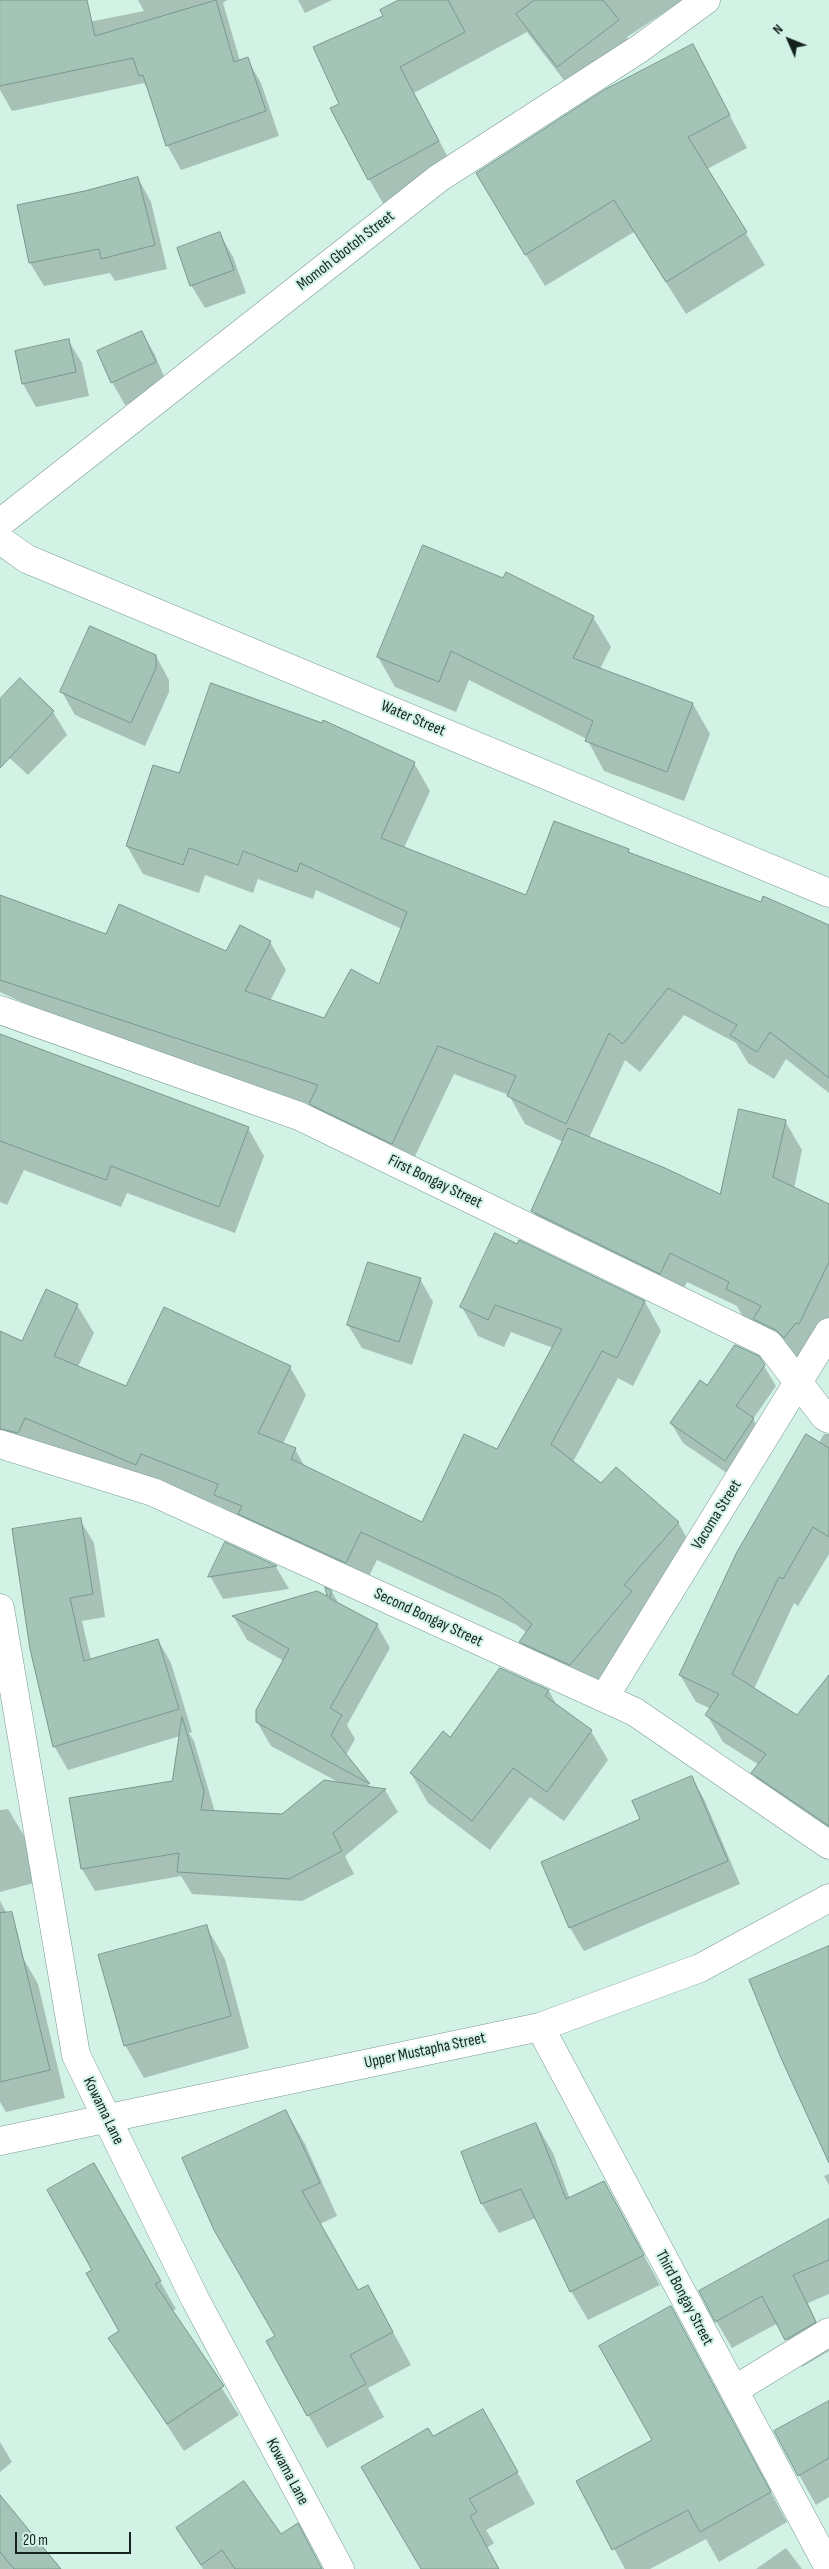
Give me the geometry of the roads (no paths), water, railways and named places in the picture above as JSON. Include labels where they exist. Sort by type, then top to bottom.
[{"type":"street","name":"Momoh Gbotoh Street","points":[[0,523],[438,178],[639,49],[706,0]]},
{"type":"street","name":"Water Street","points":[[0,540],[27,559],[829,893]]},
{"type":"street","name":"First Bongay Street","points":[[0,1010],[299,1116],[769,1344],[824,1416],[829,1419]]},
{"type":"street","name":"Vacoma Street","points":[[604,1698],[829,1332]]},
{"type":"street","name":"Second Bongay Street","points":[[0,1444],[153,1492],[635,1712],[829,1845]]},
{"type":"street","name":"Kowama Lane","points":[[0,1608],[76,2055],[195,2299],[340,2569]]},
{"type":"street","name":"Upper Mustapha Street","points":[[0,2141],[540,2027],[700,1968],[829,1898]]},
{"type":"street","name":"Third Bongay Street","points":[[540,2027],[829,2568]]},
{"type":"street","points":[[734,2390],[829,2332]]}]
